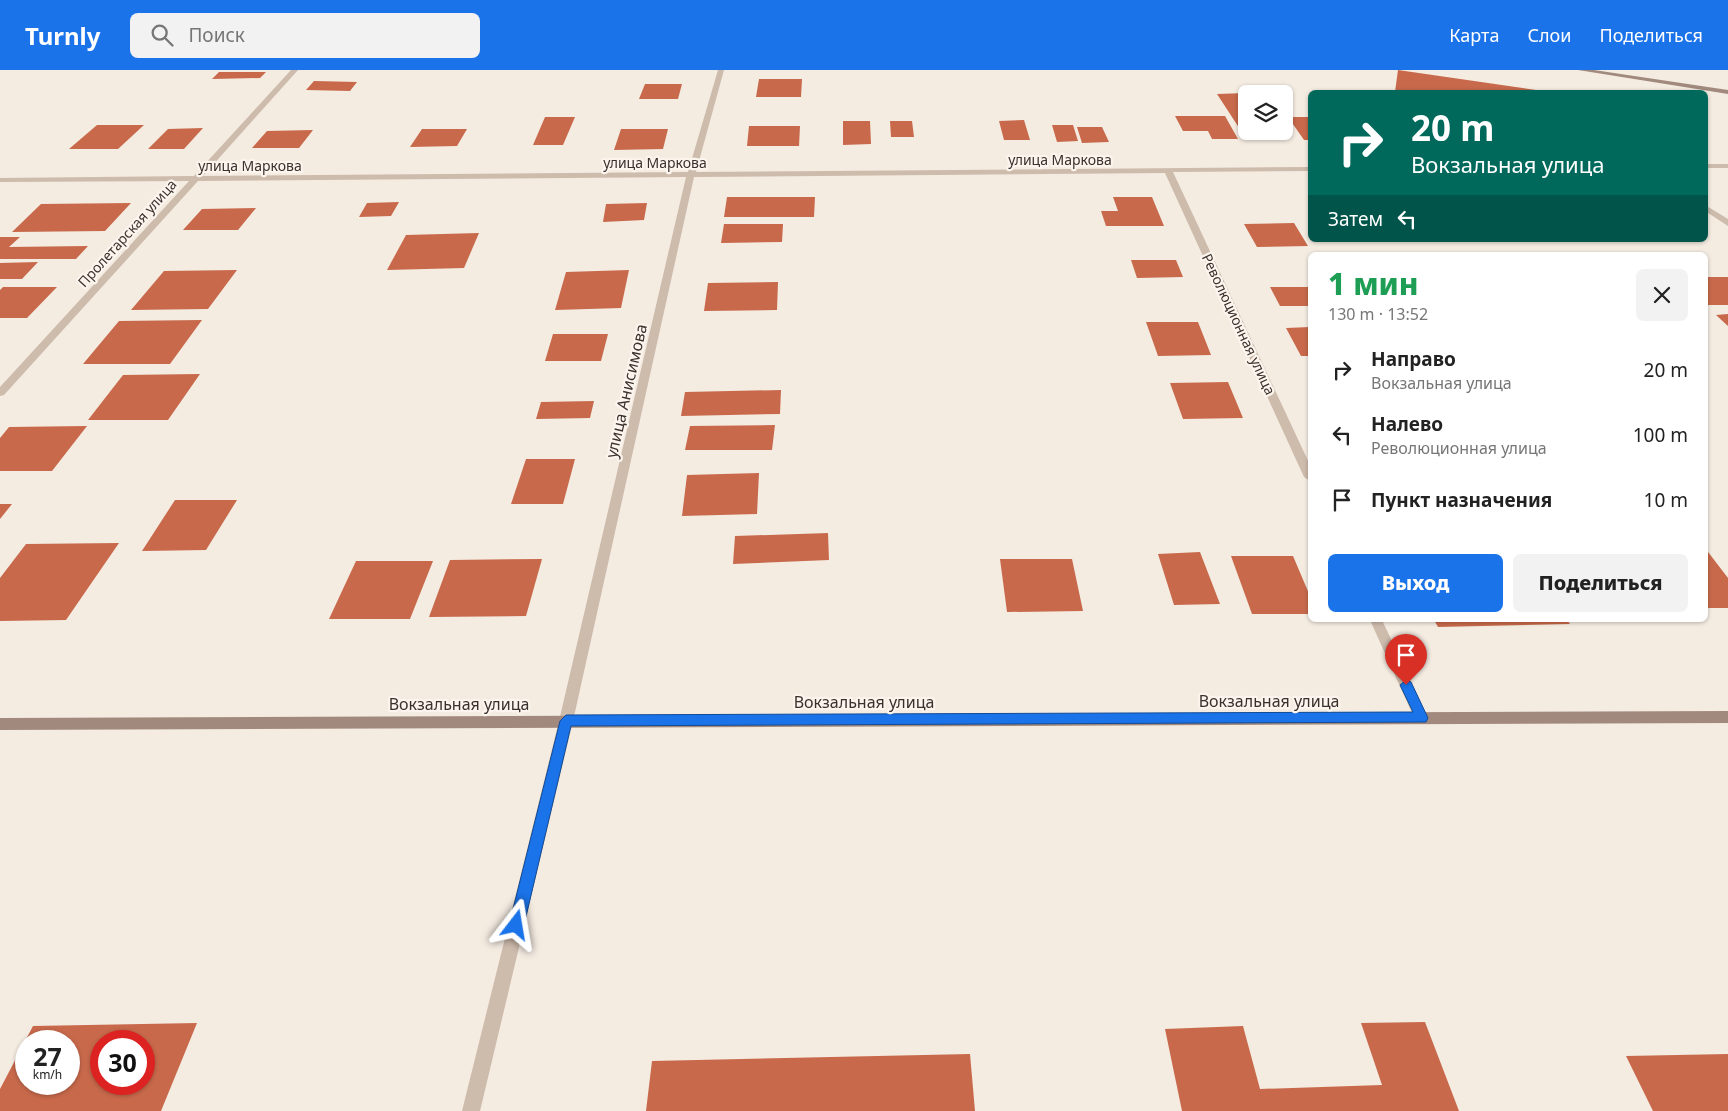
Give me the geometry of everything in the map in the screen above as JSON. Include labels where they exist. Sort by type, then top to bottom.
[{"type":"street","name":"Пролетарская улица","points":[[0,392],[295,70]]},
{"type":"street","name":"улица Анисимова","points":[[471,1111],[566,721],[691,174],[721,70]]},
{"type":"street","points":[[1581,70],[1728,92]]},
{"type":"street","points":[[1708,166],[1728,166]]},
{"type":"street","name":"улица Маркова","points":[[0,180],[1308,169]]},
{"type":"street","name":"Революционная улица","points":[[1168,170],[1308,473]]},
{"type":"street","points":[[1708,209],[1728,223]]},
{"type":"street","points":[[1377,622],[1421,718]]},
{"type":"street","name":"Вокзальная улица","points":[[0,724],[1728,717]]},
{"type":"building","points":[[1398,70],[1536,90],[1395,90]]},
{"type":"building","points":[[219,72],[266,72],[260,78],[212,79]]},
{"type":"building","points":[[759,79],[802,79],[801,97],[756,97]]},
{"type":"building","points":[[314,81],[357,82],[350,91],[306,90]]},
{"type":"building","points":[[645,84],[682,84],[678,99],[639,99]]},
{"type":"building","points":[[1238,93],[1238,126],[1217,94]]},
{"type":"building","points":[[1175,116],[1225,116],[1238,139],[1212,139],[1208,131],[1183,131]]},
{"type":"building","points":[[545,117],[575,117],[563,145],[533,145]]},
{"type":"building","points":[[1293,117],[1308,117],[1308,140],[1304,140],[1293,124]]},
{"type":"building","points":[[1024,120],[1030,140],[1004,140],[999,121]]},
{"type":"building","points":[[843,121],[870,121],[871,144],[843,145]]},
{"type":"building","points":[[890,121],[912,121],[914,137],[891,137]]},
{"type":"building","points":[[97,125],[144,125],[118,149],[69,149]]},
{"type":"building","points":[[1052,125],[1073,125],[1078,141],[1057,142]]},
{"type":"building","points":[[749,126],[800,126],[799,146],[747,146]]},
{"type":"building","points":[[1077,127],[1102,127],[1109,142],[1082,143]]},
{"type":"building","points":[[203,128],[184,149],[148,149],[168,129]]},
{"type":"building","points":[[422,129],[467,129],[457,146],[410,147]]},
{"type":"building","points":[[621,129],[668,129],[663,149],[614,150]]},
{"type":"building","points":[[313,130],[299,148],[252,148],[267,131]]},
{"type":"building","points":[[727,197],[815,197],[814,217],[724,217]]},
{"type":"building","points":[[1113,197],[1152,197],[1164,226],[1106,226],[1101,211],[1118,211]]},
{"type":"building","points":[[399,202],[391,216],[359,217],[367,203]]},
{"type":"building","points":[[131,203],[105,231],[12,232],[41,204]]},
{"type":"building","points":[[647,203],[644,220],[603,222],[606,204]]},
{"type":"building","points":[[256,208],[238,230],[183,230],[202,209]]},
{"type":"building","points":[[1294,223],[1308,246],[1257,247],[1244,224]]},
{"type":"building","points":[[724,224],[783,224],[782,242],[721,243]]},
{"type":"building","points":[[479,233],[464,268],[387,270],[406,235]]},
{"type":"building","points":[[0,237],[20,237],[9,247],[88,246],[76,259],[0,259]]},
{"type":"building","points":[[1131,260],[1176,260],[1183,277],[1137,278]]},
{"type":"building","points":[[38,262],[22,279],[0,279],[0,263]]},
{"type":"building","points":[[237,270],[208,309],[131,310],[164,271]]},
{"type":"building","points":[[629,270],[621,308],[555,310],[566,272]]},
{"type":"building","points":[[1708,277],[1728,277],[1728,305],[1708,305]]},
{"type":"building","points":[[778,282],[777,310],[704,311],[708,283]]},
{"type":"building","points":[[3,287],[57,287],[27,318],[0,318],[0,290]]},
{"type":"building","points":[[1270,287],[1308,287],[1308,306],[1280,306]]},
{"type":"building","points":[[1728,314],[1728,326],[1716,315]]},
{"type":"building","points":[[202,320],[170,364],[83,364],[119,321]]},
{"type":"building","points":[[1146,322],[1198,322],[1211,355],[1158,356]]},
{"type":"building","points":[[1308,327],[1308,356],[1301,356],[1286,328]]},
{"type":"building","points":[[553,334],[608,334],[601,361],[545,361]]},
{"type":"building","points":[[200,374],[168,420],[88,420],[123,375]]},
{"type":"building","points":[[1228,382],[1243,418],[1183,419],[1170,383]]},
{"type":"building","points":[[781,390],[780,414],[681,416],[685,392]]},
{"type":"building","points":[[594,401],[590,418],[536,419],[541,402]]},
{"type":"building","points":[[775,425],[772,450],[685,450],[690,426]]},
{"type":"building","points":[[87,426],[52,471],[0,471],[0,438],[9,427]]},
{"type":"building","points":[[526,459],[575,459],[563,504],[511,504]]},
{"type":"building","points":[[759,473],[757,514],[682,516],[687,475]]},
{"type":"building","points":[[175,500],[237,500],[206,550],[142,551]]},
{"type":"building","points":[[0,504],[12,504],[0,519]]},
{"type":"building","points":[[828,533],[829,560],[733,564],[735,536]]},
{"type":"building","points":[[119,543],[66,620],[0,621],[0,578],[26,544]]},
{"type":"building","points":[[1200,552],[1220,604],[1174,605],[1158,554]]},
{"type":"building","points":[[1708,552],[1728,578],[1728,608],[1708,608]]},
{"type":"building","points":[[1231,556],[1293,556],[1308,591],[1308,614],[1252,614]]},
{"type":"building","points":[[542,559],[526,616],[429,617],[450,560]]},
{"type":"building","points":[[1000,559],[1072,559],[1083,611],[1007,612]]},
{"type":"building","points":[[356,561],[433,561],[410,619],[329,619]]},
{"type":"building","points":[[1435,622],[1568,622],[1570,624],[1438,627]]},
{"type":"building","points":[[1425,1022],[1459,1111],[1182,1111],[1165,1029],[1243,1026],[1260,1089],[1382,1085],[1361,1023]]},
{"type":"building","points":[[197,1023],[161,1111],[0,1111],[0,1089],[15,1060],[15,1095],[80,1095],[80,1030],[31,1030],[33,1026]]},
{"type":"building","points":[[970,1054],[975,1111],[646,1111],[652,1061]]},
{"type":"building","points":[[1728,1054],[1728,1111],[1653,1111],[1626,1056]]},
{"type":"route","points":[[516,925],[566,721],[1421,718],[1406,685]]}]
